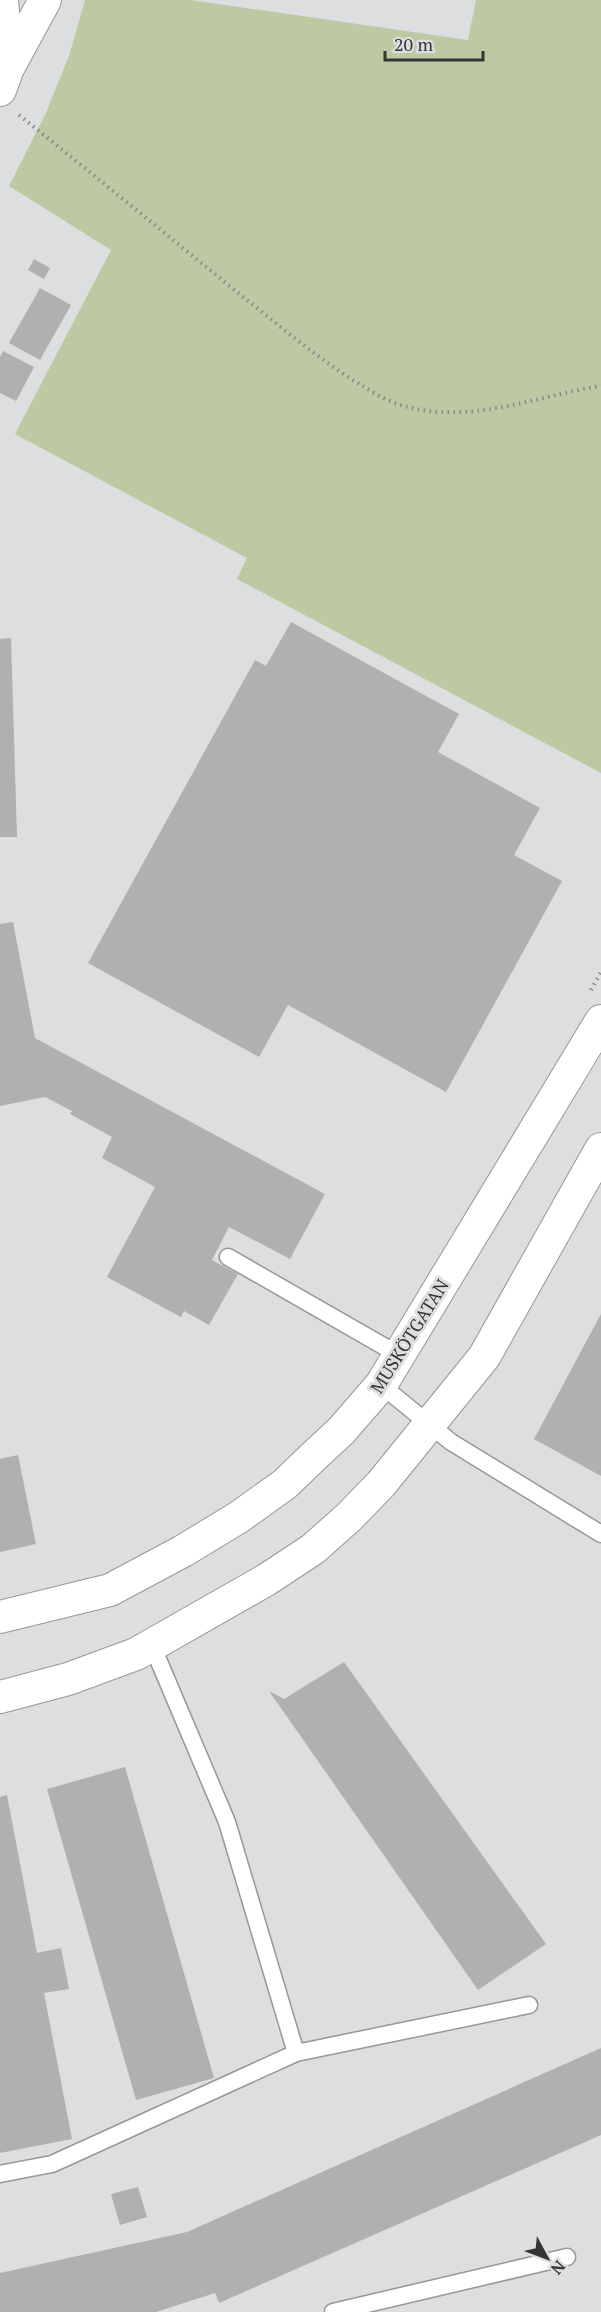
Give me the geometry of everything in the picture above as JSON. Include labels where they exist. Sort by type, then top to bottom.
[{"type":"street","points":[[2,0],[4,79]]},
{"type":"street","points":[[4,79],[45,0]]},
{"type":"street","name":"MUSKÖTGATAN","points":[[0,1617],[110,1590],[183,1551],[239,1517],[285,1484],[341,1431],[381,1385],[601,1021]]},
{"type":"street","points":[[0,1697],[68,1679],[136,1654],[216,1610],[313,1549],[349,1517],[381,1484],[484,1357],[601,1149]]},
{"type":"lane","points":[[228,1257],[399,1355]]},
{"type":"lane","points":[[381,1385],[451,1442],[601,1534]]},
{"type":"lane","points":[[152,1645],[227,1822],[296,2053]]},
{"type":"lane","points":[[0,2174],[52,2163],[296,2053],[529,2005]]},
{"type":"lane","points":[[333,2312],[567,2257]]},
{"type":"path","points":[[19,115],[306,347],[375,393],[403,406],[435,411],[467,412],[500,409],[573,390],[601,386]]},
{"type":"green space","points":[[85,0],[191,0],[468,40],[476,0],[601,0],[601,773],[237,579],[247,558],[15,434],[111,250],[9,186],[45,115],[69,56]]},
{"type":"building","points":[[34,259],[50,268],[44,279],[28,270]]},
{"type":"building","points":[[40,288],[71,305],[40,360],[9,343]]},
{"type":"building","points":[[3,351],[34,367],[16,401],[0,393],[0,357]]},
{"type":"building","points":[[291,622],[459,714],[438,752],[540,808],[514,855],[562,881],[446,1092],[288,1005],[259,1057],[88,963],[255,660],[266,666]]},
{"type":"building","points":[[11,638],[17,837],[0,837],[0,639]]},
{"type":"building","points":[[13,922],[35,1038],[325,1194],[290,1259],[229,1227],[212,1260],[238,1274],[209,1325],[184,1311],[181,1317],[107,1277],[155,1187],[102,1158],[112,1137],[70,1114],[72,1111],[45,1097],[0,1106],[0,924]]},
{"type":"building","points":[[601,1314],[601,1476],[534,1439]]},
{"type":"building","points":[[18,1455],[36,1544],[0,1552],[0,1459]]},
{"type":"building","points":[[344,1662],[546,1944],[478,1990],[269,1691],[284,1699]]},
{"type":"building","points":[[125,1767],[214,2078],[136,2100],[47,1789]]},
{"type":"building","points":[[7,1795],[37,1953],[61,1948],[69,1989],[44,1993],[72,2139],[0,2153],[0,1797]]},
{"type":"building","points":[[601,2048],[601,2135],[219,2303],[215,2293],[156,2312],[0,2312],[0,2273],[187,2232]]},
{"type":"building","points":[[138,2187],[147,2217],[120,2225],[111,2194]]}]
